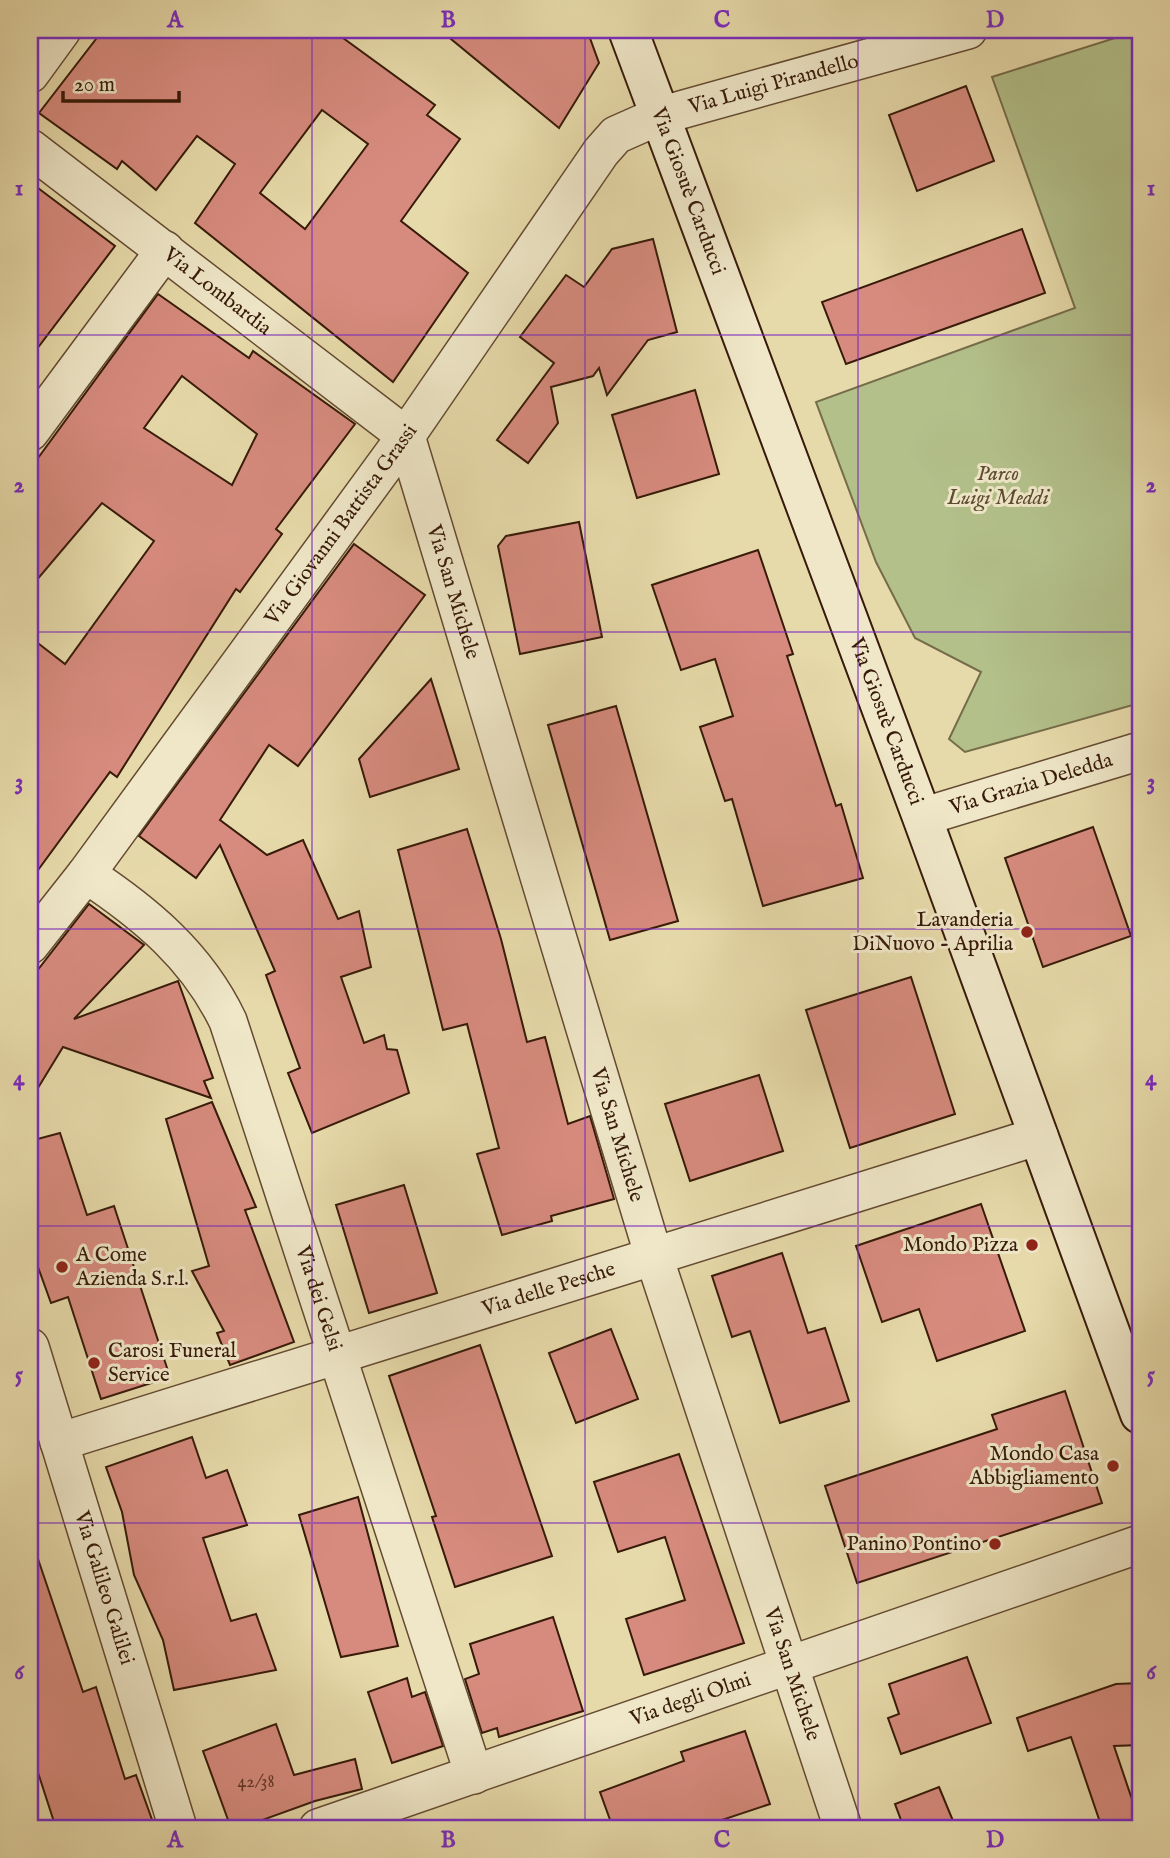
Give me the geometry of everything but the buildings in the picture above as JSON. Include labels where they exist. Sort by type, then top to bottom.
[{"type":"street","points":[[30,74],[62,30]]},
{"type":"street","name":"Via Giosuè Carducci","points":[[628,30],[922,817],[1140,1414]]},
{"type":"street","name":"Via Luigi Pirandello","points":[[659,116],[968,30]]},
{"type":"street","name":"Via Giovanni Battista Grassi","points":[[30,945],[86,874],[406,436],[601,152],[616,135],[659,116]]},
{"type":"street","name":"Via Lombardia","points":[[30,148],[406,436]]},
{"type":"street","points":[[30,432],[165,250]]},
{"type":"street","name":"Via San Michele","points":[[406,436],[654,1257],[843,1828]]},
{"type":"street","name":"Via Grazia Deledda","points":[[922,817],[1140,751]]},
{"type":"street","name":"Via dei Gelsi","points":[[86,874],[142,914],[170,938],[190,960],[218,1000],[240,1053],[335,1357],[474,1774]]},
{"type":"street","name":"Via delle Pesche","points":[[59,1443],[1039,1136]]},
{"type":"street","name":"Via Galileo Galilei","points":[[30,1347],[178,1828]]},
{"type":"street","name":"Via degli Olmi","points":[[318,1828],[1140,1544]]},
{"type":"green space","name":"Parco Luigi Meddi","points":[[1140,30],[1140,703],[965,752],[949,739],[981,672],[915,638],[876,562],[816,402],[1075,308],[992,77]]},
{"type":"place","name":"Lavanderia DiNuovo - Aprilia","points":[[1027,932]]},
{"type":"place","name":"Mondo Pizza","points":[[1032,1245]]},
{"type":"place","name":"A Come Azienda S.r.l.","points":[[62,1267]]},
{"type":"place","name":"Carosi Funeral Service","points":[[94,1363]]},
{"type":"place","name":"Mondo Casa Abbigliamento","points":[[1113,1466]]},
{"type":"place","name":"Panino Pontino","points":[[995,1544]]}]
